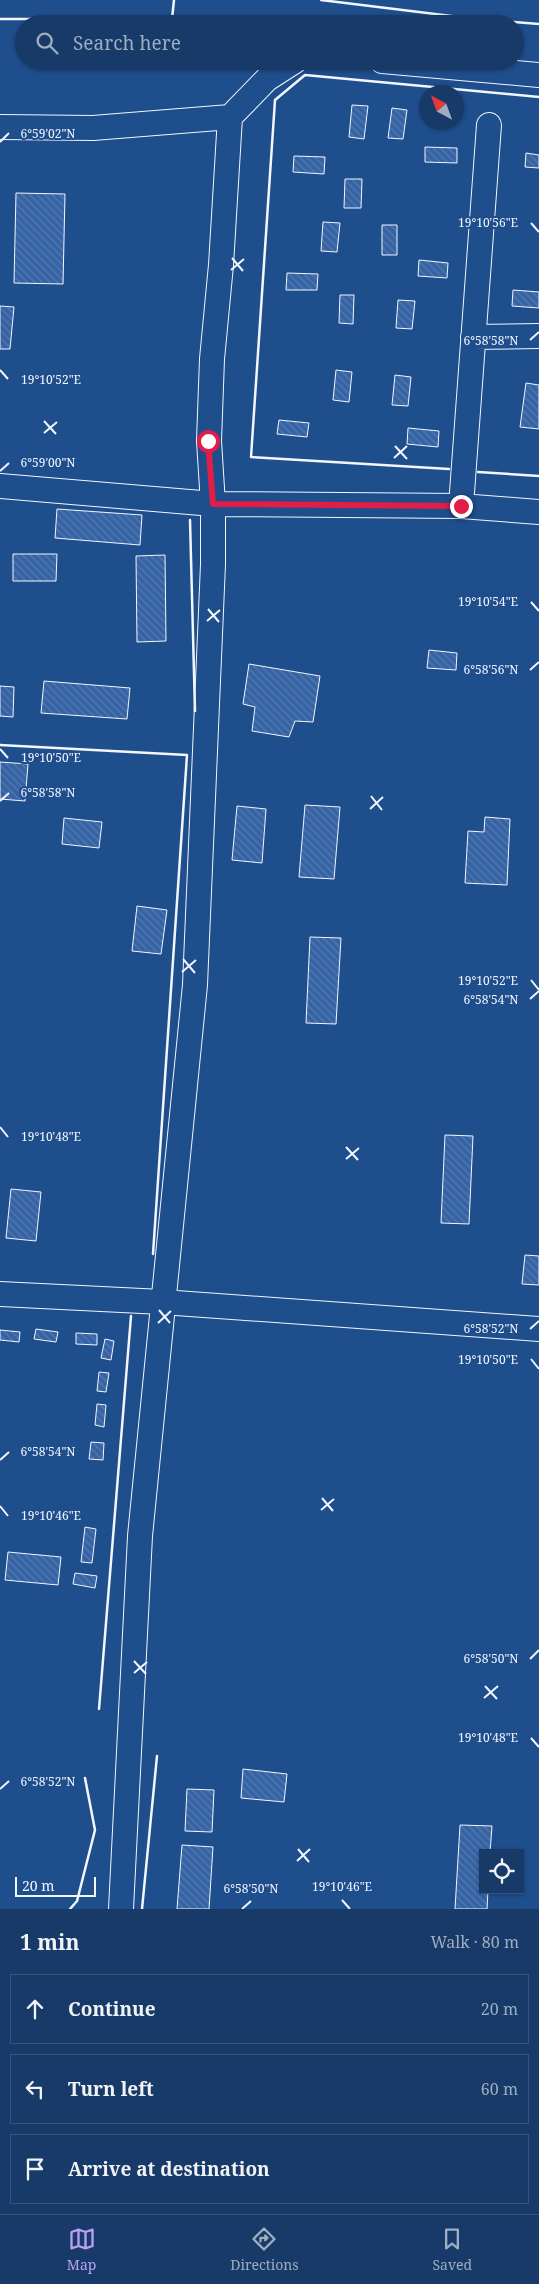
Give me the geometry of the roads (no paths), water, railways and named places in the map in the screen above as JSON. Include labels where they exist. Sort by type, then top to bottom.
[{"type":"street","points":[[121,1909],[140,1536],[195,985],[210,631],[213,504],[209,432],[230,117],[267,79],[281,70]]},
{"type":"street","points":[[483,70],[539,75]]},
{"type":"street","points":[[0,127],[93,128],[230,117]]},
{"type":"street","points":[[461,506],[489,124]]},
{"type":"street","points":[[473,337],[539,336]]},
{"type":"street","points":[[0,486],[213,504],[461,506],[539,512]]},
{"type":"street","points":[[0,1294],[162,1302],[539,1329]]}]
